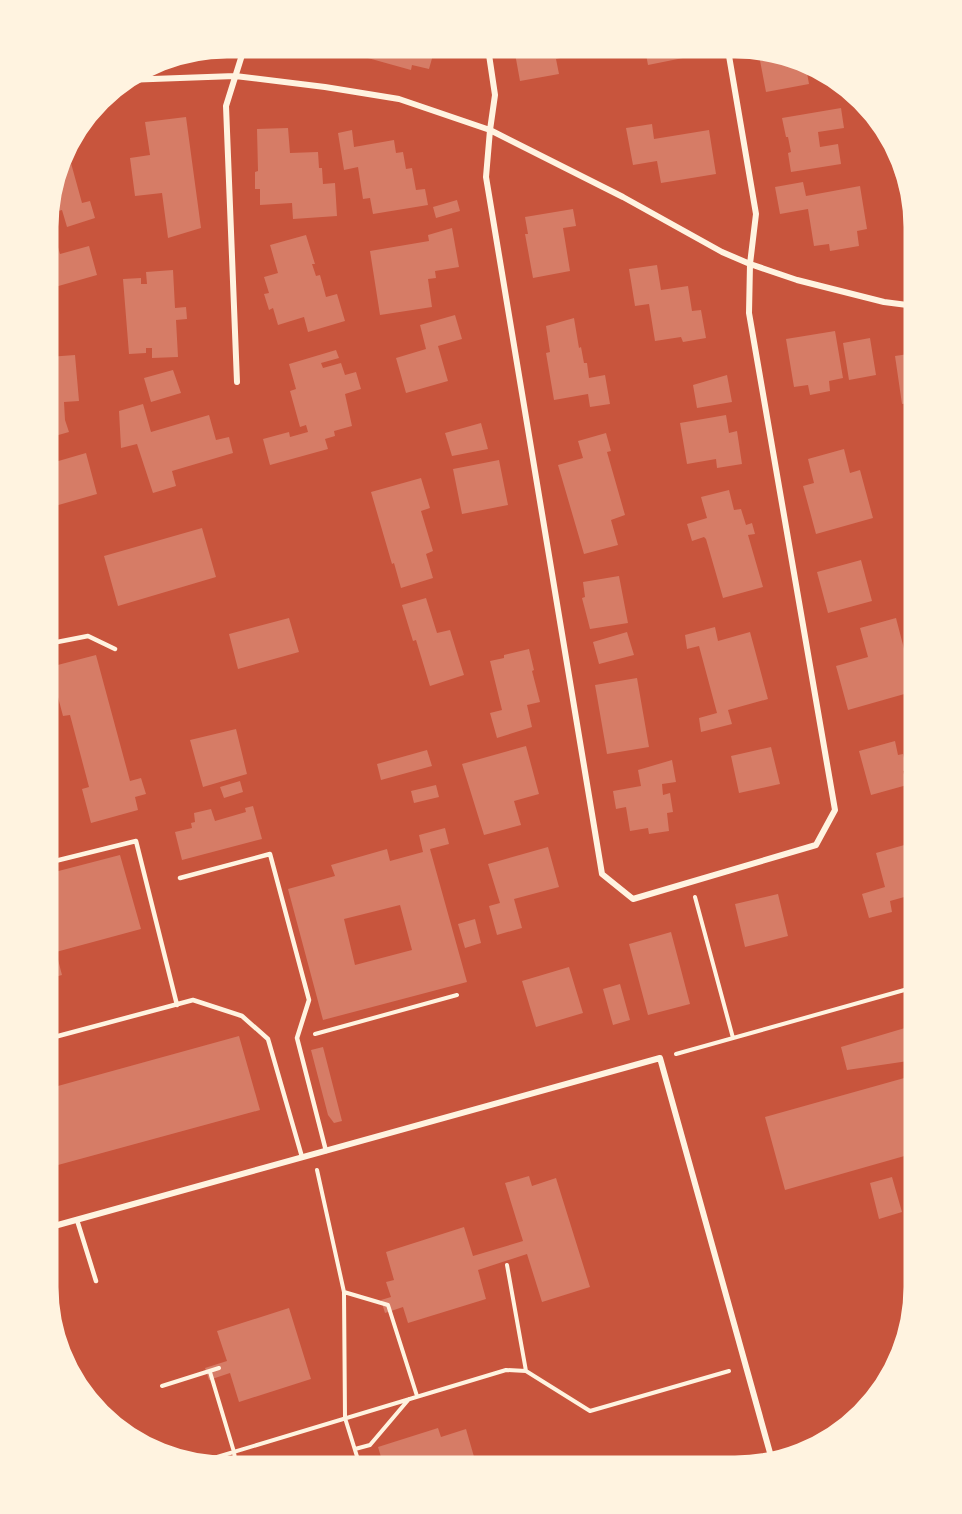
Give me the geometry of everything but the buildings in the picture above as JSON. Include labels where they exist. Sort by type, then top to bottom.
[{"type":"street","points":[[237,382],[226,106],[241,57]]},
{"type":"street","points":[[489,57],[495,95],[486,177],[602,874],[633,898],[816,845],[835,810],[749,313],[750,264],[756,214],[729,57]]},
{"type":"street","points":[[142,80],[235,76],[399,99],[490,130],[623,197],[722,252],[750,264],[797,280],[884,302],[905,305]]},
{"type":"street","points":[[57,1225],[660,1058],[770,1453]]},
{"type":"lane","points":[[57,642],[88,636],[116,649]]},
{"type":"lane","points":[[57,861],[136,841],[177,1005]]},
{"type":"lane","points":[[180,878],[270,854],[309,1000],[297,1038],[326,1151]]},
{"type":"lane","points":[[57,1036],[193,1000],[242,1016],[268,1039],[302,1157]]},
{"type":"lane","points":[[77,1220],[96,1281]]},
{"type":"path","points":[[691,882],[733,1038]]},
{"type":"path","points":[[660,1058],[905,990]]},
{"type":"path","points":[[297,1038],[457,995]]},
{"type":"path","points":[[313,1154],[344,1292],[345,1418],[357,1457]]},
{"type":"path","points":[[507,1265],[526,1371]]},
{"type":"path","points":[[344,1292],[388,1305],[417,1396]]},
{"type":"path","points":[[218,1457],[506,1370],[526,1371],[590,1411],[747,1366]]},
{"type":"path","points":[[162,1386],[219,1368]]},
{"type":"path","points":[[210,1371],[235,1457]]},
{"type":"path","points":[[355,1449],[370,1445],[409,1399]]}]
